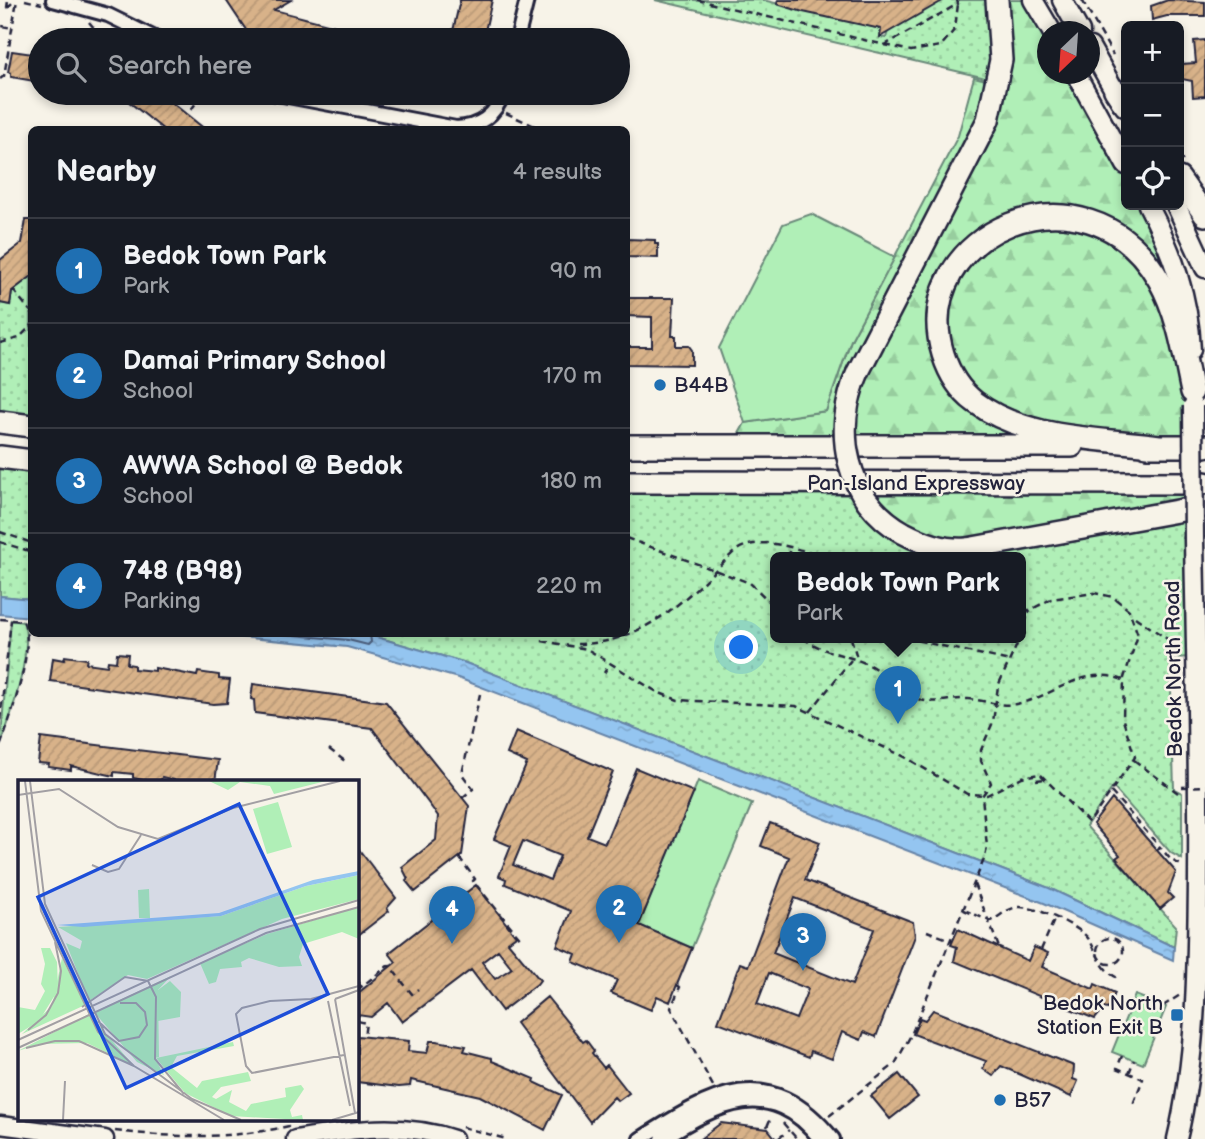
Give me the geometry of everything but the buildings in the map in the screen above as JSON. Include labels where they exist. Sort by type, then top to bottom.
[{"type":"highway","points":[[997,0],[1001,60],[988,120],[858,372],[846,405],[844,428],[849,465],[860,489],[883,517],[906,534],[936,546],[967,549],[1205,506]]},
{"type":"highway","points":[[1184,185],[1205,215]]},
{"type":"highway","points":[[1159,446],[1024,427],[991,413],[970,399],[951,374],[939,335],[941,307],[956,270],[971,251],[992,233],[1026,218],[1065,215],[1113,231],[1137,250],[1162,286],[1177,327],[1193,399]]},
{"type":"highway","points":[[0,422],[28,426]]},
{"type":"highway","name":"Pan-Island Expressway","points":[[630,446],[1205,446]]},
{"type":"highway","points":[[0,457],[28,460]]},
{"type":"highway","name":"Pan-Island Expressway","points":[[630,482],[1205,483]]},
{"type":"main road","points":[[1033,0],[1045,21]]},
{"type":"main road","points":[[1062,0],[1074,21]]},
{"type":"main road","points":[[1100,63],[1121,98]]},
{"type":"main road","points":[[1081,84],[1121,156]]},
{"type":"main road","name":"Bedok North Road","points":[[1150,210],[1171,252],[1183,290],[1193,399],[1199,785],[1196,971],[1192,1036],[1177,1139]]},
{"type":"main road","points":[[1179,210],[1205,268]]},
{"type":"main road","points":[[0,1125],[109,1135]]},
{"type":"main road","points":[[295,1139],[382,1127],[418,1129],[454,1139]]},
{"type":"street","points":[[53,0],[108,15],[135,28]]},
{"type":"street","points":[[520,28],[527,0]]},
{"type":"street","points":[[335,105],[445,126]]},
{"type":"street","points":[[462,126],[485,119],[498,105]]},
{"type":"street","points":[[640,1139],[713,1099],[749,1091],[772,1093],[799,1105],[833,1139]]},
{"type":"street","points":[[662,1139],[718,1108],[750,1101],[789,1111],[805,1122],[820,1139]]},
{"type":"path","points":[[6,8],[8,0]]},
{"type":"path","points":[[0,7],[6,8],[16,0]]},
{"type":"path","points":[[0,79],[4,76],[16,0]]},
{"type":"path","points":[[697,0],[911,51],[938,48],[955,29],[958,2]]},
{"type":"path","points":[[1082,0],[1115,59]]},
{"type":"path","points":[[885,45],[958,2]]},
{"type":"path","points":[[82,15],[92,26]]},
{"type":"path","points":[[2,26],[12,28]]},
{"type":"path","points":[[191,110],[195,105]]},
{"type":"path","points":[[503,112],[534,126]]},
{"type":"path","points":[[13,290],[28,308]]},
{"type":"path","points":[[0,344],[19,338],[28,330]]},
{"type":"path","points":[[0,532],[28,541]]},
{"type":"path","points":[[630,540],[755,586],[770,602]]},
{"type":"path","points":[[0,541],[28,551]]},
{"type":"path","points":[[630,634],[645,629],[675,608],[735,551],[747,545],[762,542],[803,552]]},
{"type":"path","points":[[1026,610],[1051,599],[1097,593],[1116,599],[1133,616],[1196,658]]},
{"type":"path","points":[[1026,621],[1030,610]]},
{"type":"path","points":[[569,644],[596,653],[671,698],[693,702],[791,705],[810,712],[905,757],[961,792],[982,796],[1031,774],[1048,779],[1089,823],[1134,760],[1135,751],[1123,719],[1123,680],[1137,642],[1133,616]]},
{"type":"path","points":[[0,619],[23,621],[27,640],[11,717],[0,747]]},
{"type":"path","points":[[0,720],[11,620]]},
{"type":"path","points":[[542,641],[569,644],[610,641],[622,637]]},
{"type":"path","points":[[811,643],[824,651],[874,668],[921,701],[940,703],[967,699],[995,704],[1022,703],[1091,675],[1123,680]]},
{"type":"path","points":[[853,643],[858,661]]},
{"type":"path","points":[[928,643],[1010,662]]},
{"type":"path","points":[[826,1118],[895,1064],[911,1035],[952,941],[988,847],[982,796],[991,783],[982,761],[981,750],[993,722],[998,685],[1018,643]]},
{"type":"path","points":[[810,712],[852,659]]},
{"type":"path","points":[[604,673],[607,668]]},
{"type":"path","points":[[462,798],[474,789],[462,774],[480,694]]},
{"type":"path","points":[[329,749],[345,761]]},
{"type":"path","points":[[1134,760],[1187,799]]},
{"type":"path","points":[[1036,780],[1048,779]]},
{"type":"path","points":[[1182,787],[1205,786]]},
{"type":"path","points":[[1111,792],[1158,848],[1171,860],[1186,867]]},
{"type":"path","points":[[459,857],[475,879],[473,881],[522,940]]},
{"type":"path","points":[[974,884],[1000,950]]},
{"type":"path","points":[[964,909],[989,920],[1019,907],[1055,918],[1083,932],[1106,972],[1118,978]]},
{"type":"path","points":[[1041,950],[1055,918]]},
{"type":"path","points":[[927,931],[952,941]]},
{"type":"path","points":[[1115,939],[1123,946],[1123,956],[1115,964],[1105,964],[1099,957],[1098,947],[1104,940],[1115,939]]},
{"type":"path","points":[[359,984],[361,987],[389,965],[412,994],[418,989]]},
{"type":"path","points":[[677,985],[680,987],[671,1008],[714,1088]]},
{"type":"path","points":[[1164,1006],[1180,995]]},
{"type":"path","points":[[359,1021],[366,1023],[364,1037]]},
{"type":"path","points":[[1122,1056],[1117,1068],[1143,1079],[1132,1107]]},
{"type":"path","points":[[1129,1073],[1134,1060]]},
{"type":"path","points":[[702,1078],[707,1075]]},
{"type":"path","points":[[761,1115],[771,1118],[767,1127]]},
{"type":"path","points":[[782,1123],[797,1139]]},
{"type":"path","points":[[778,1139],[789,1129]]},
{"type":"path","points":[[109,1135],[224,1138],[269,1132]]},
{"type":"green space","points":[[655,0],[763,0],[881,29],[880,37],[886,38],[888,31],[940,0],[988,0],[994,38],[990,79]]},
{"type":"green space","points":[[997,0],[1033,0],[1043,21],[1037,21],[1037,84],[1081,84],[1121,156],[1121,210],[1150,210],[1171,252],[1193,446],[732,446],[745,423],[826,411],[851,340],[958,136],[974,77],[998,83]]},
{"type":"green space","points":[[811,214],[895,257],[851,340],[826,411],[745,423],[719,348],[783,224]]},
{"type":"green space","points":[[28,278],[28,422],[0,418],[0,303],[10,305],[12,291]]},
{"type":"green space","points":[[0,465],[28,469],[28,599],[0,596]]},
{"type":"green space","points":[[859,483],[1192,483],[1192,508],[1021,541],[920,541]]},
{"type":"green space","points":[[630,488],[855,490],[1191,514],[1194,657],[1170,658],[1174,789],[1182,793],[1182,859],[1171,853],[1113,787],[1086,826],[1176,926],[1174,947],[1049,888],[463,662],[376,637],[630,637]]},
{"type":"green space","points":[[11,620],[23,622],[26,648],[19,684],[0,747]]},
{"type":"green space","points":[[698,781],[752,804],[692,948],[639,925]]},
{"type":"green space","points":[[1135,995],[1166,1007],[1143,1064],[1112,1052]]},
{"type":"water","points":[[0,596],[28,599],[28,617],[0,614]]},
{"type":"water","points":[[239,637],[376,637],[463,662],[1049,888],[1174,947],[1173,960],[1044,903],[458,678],[347,647]]},
{"type":"place","name":"B44B","points":[[660,385]]},
{"type":"place","name":"Bedok Town Park","points":[[898,724]]},
{"type":"place","name":"Damai Primary School","points":[[619,943]]},
{"type":"place","name":"748 (B98)","points":[[452,944]]},
{"type":"place","name":"AWWA School @ Bedok","points":[[803,971]]},
{"type":"place","name":"Bedok North Station Exit B","points":[[1177,1015]]},
{"type":"place","name":"B57","points":[[1000,1100]]}]
